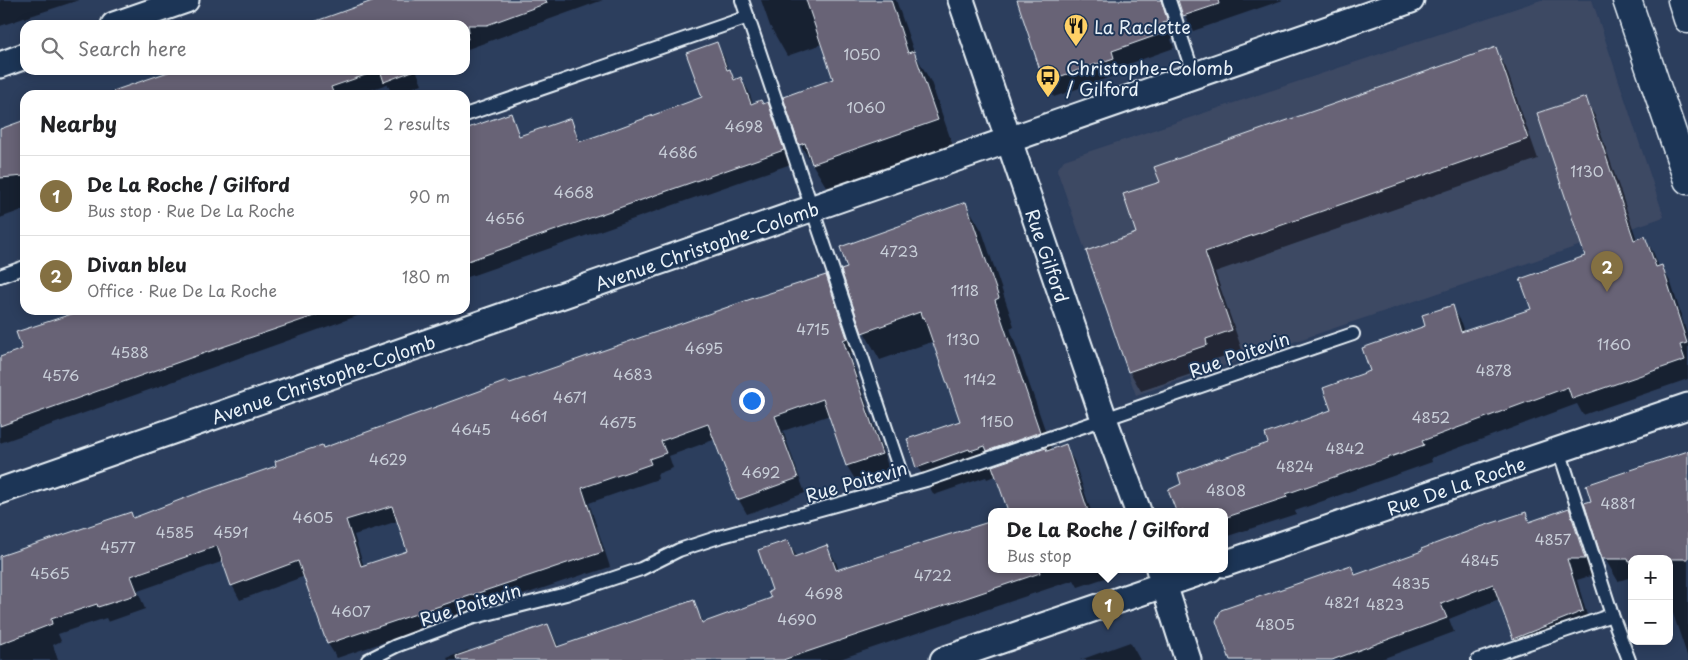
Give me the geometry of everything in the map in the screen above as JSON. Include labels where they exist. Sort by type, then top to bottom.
[{"type":"main road","points":[[1627,0],[1688,180]]},
{"type":"main road","points":[[1682,0],[1688,19]]},
{"type":"street","points":[[128,20],[186,0]]},
{"type":"street","name":"Rue Gilford","points":[[961,0],[1104,419],[1137,508]]},
{"type":"street","name":"Avenue Christophe-Colomb","points":[[0,491],[1411,0]]},
{"type":"street","points":[[0,65],[20,58]]},
{"type":"street","name":"Rue De La Roche","points":[[1228,563],[1688,406]]},
{"type":"street","points":[[944,660],[1161,577],[1186,573]]},
{"type":"street","points":[[1161,577],[1188,660]]},
{"type":"lane","points":[[742,0],[905,485]]},
{"type":"lane","points":[[1169,0],[1194,76]]},
{"type":"lane","points":[[470,113],[748,17]]},
{"type":"lane","points":[[0,276],[20,270]]},
{"type":"lane","name":"Rue Poitevin","points":[[368,660],[396,646],[471,618],[566,594],[641,569],[687,548],[926,480],[1353,334]]},
{"type":"lane","points":[[1559,450],[1612,614],[1630,660]]},
{"type":"lane","points":[[1478,660],[1612,614]]},
{"type":"shaded area","points":[[1541,0],[1592,0],[1664,217],[1136,395],[1057,170],[1064,160]]},
{"type":"building","points":[[375,0],[546,0],[547,3],[487,25],[470,25],[470,20],[319,20]]},
{"type":"building","points":[[806,0],[891,0],[908,53],[914,51],[938,120],[812,164],[805,143],[799,145],[783,97],[833,79]]},
{"type":"building","points":[[1017,0],[1161,0],[1168,22],[1163,23],[1166,32],[1112,51],[1114,58],[1044,82]]},
{"type":"building","points":[[1178,0],[1218,0],[1219,4],[1183,16]]},
{"type":"building","points":[[717,42],[727,70],[730,69],[734,80],[741,77],[751,104],[761,100],[763,104],[768,102],[784,150],[470,260],[470,127],[511,113],[519,136],[571,118],[579,142],[702,97],[686,53]]},
{"type":"building","points":[[1496,47],[1528,139],[1205,252],[1232,330],[1206,339],[1207,345],[1128,372],[1086,251],[1136,233],[1123,194],[1160,182],[1154,167]]},
{"type":"building","points":[[159,75],[366,75],[331,87],[332,90],[116,90]]},
{"type":"building","points":[[382,75],[402,75],[384,82]]},
{"type":"building","points":[[1586,97],[1634,240],[1645,236],[1656,267],[1662,265],[1687,343],[1680,345],[1685,360],[1572,399],[1568,387],[1422,441],[1424,445],[1286,494],[1287,497],[1228,517],[1228,508],[1175,508],[1168,490],[1181,484],[1178,474],[1268,443],[1265,434],[1331,410],[1323,388],[1370,371],[1362,348],[1425,326],[1422,315],[1453,305],[1461,332],[1531,309],[1520,279],[1585,256],[1537,113]]},
{"type":"building","points":[[20,122],[20,176],[0,178],[0,129]]},
{"type":"building","points":[[966,202],[999,298],[995,300],[1040,432],[987,451],[985,446],[970,451],[969,449],[916,468],[907,439],[960,421],[924,317],[922,318],[920,312],[862,333],[841,270],[847,268],[840,247]]},
{"type":"building","points":[[826,275],[847,338],[843,340],[882,454],[846,466],[823,399],[775,416],[798,478],[737,500],[708,424],[661,441],[666,453],[649,459],[651,464],[582,488],[603,552],[327,644],[298,561],[231,586],[217,546],[131,576],[138,594],[98,607],[97,604],[51,619],[52,624],[0,644],[0,556],[131,512],[133,518],[276,466],[275,461],[322,445],[323,448],[507,381],[510,383],[751,299]],"holes":[[[392,506],[407,551],[361,566],[346,520]]]},
{"type":"building","points":[[69,315],[317,315],[0,426],[0,357],[22,349],[16,332]]},
{"type":"building","points":[[1066,444],[1087,508],[1007,508],[992,466],[1046,448],[1047,451]]},
{"type":"building","points":[[1688,451],[1688,559],[1673,559],[1673,555],[1628,555],[1628,559],[1602,559],[1584,503],[1591,501],[1586,485]]},
{"type":"building","points":[[1569,508],[1585,559],[1567,559],[1583,611],[1513,639],[1493,584],[1441,604],[1447,618],[1332,660],[1230,660],[1216,621],[1221,610],[1351,565],[1355,575],[1422,551],[1421,549],[1480,527],[1526,512],[1529,522]]},
{"type":"building","points":[[988,522],[988,573],[1040,573],[783,660],[457,660],[456,656],[548,624],[557,647],[694,600],[702,623],[771,598],[768,592],[772,590],[758,550],[788,540],[794,557],[827,545],[836,570]]},
{"type":"place","name":"La Raclette","points":[[1076,47]]},
{"type":"place","name":"Christophe-Colomb / Gilford","points":[[1048,98]]},
{"type":"place","name":"Divan bleu","points":[[1607,292]]},
{"type":"place","name":"De La Roche / Gilford","points":[[1108,630]]}]
